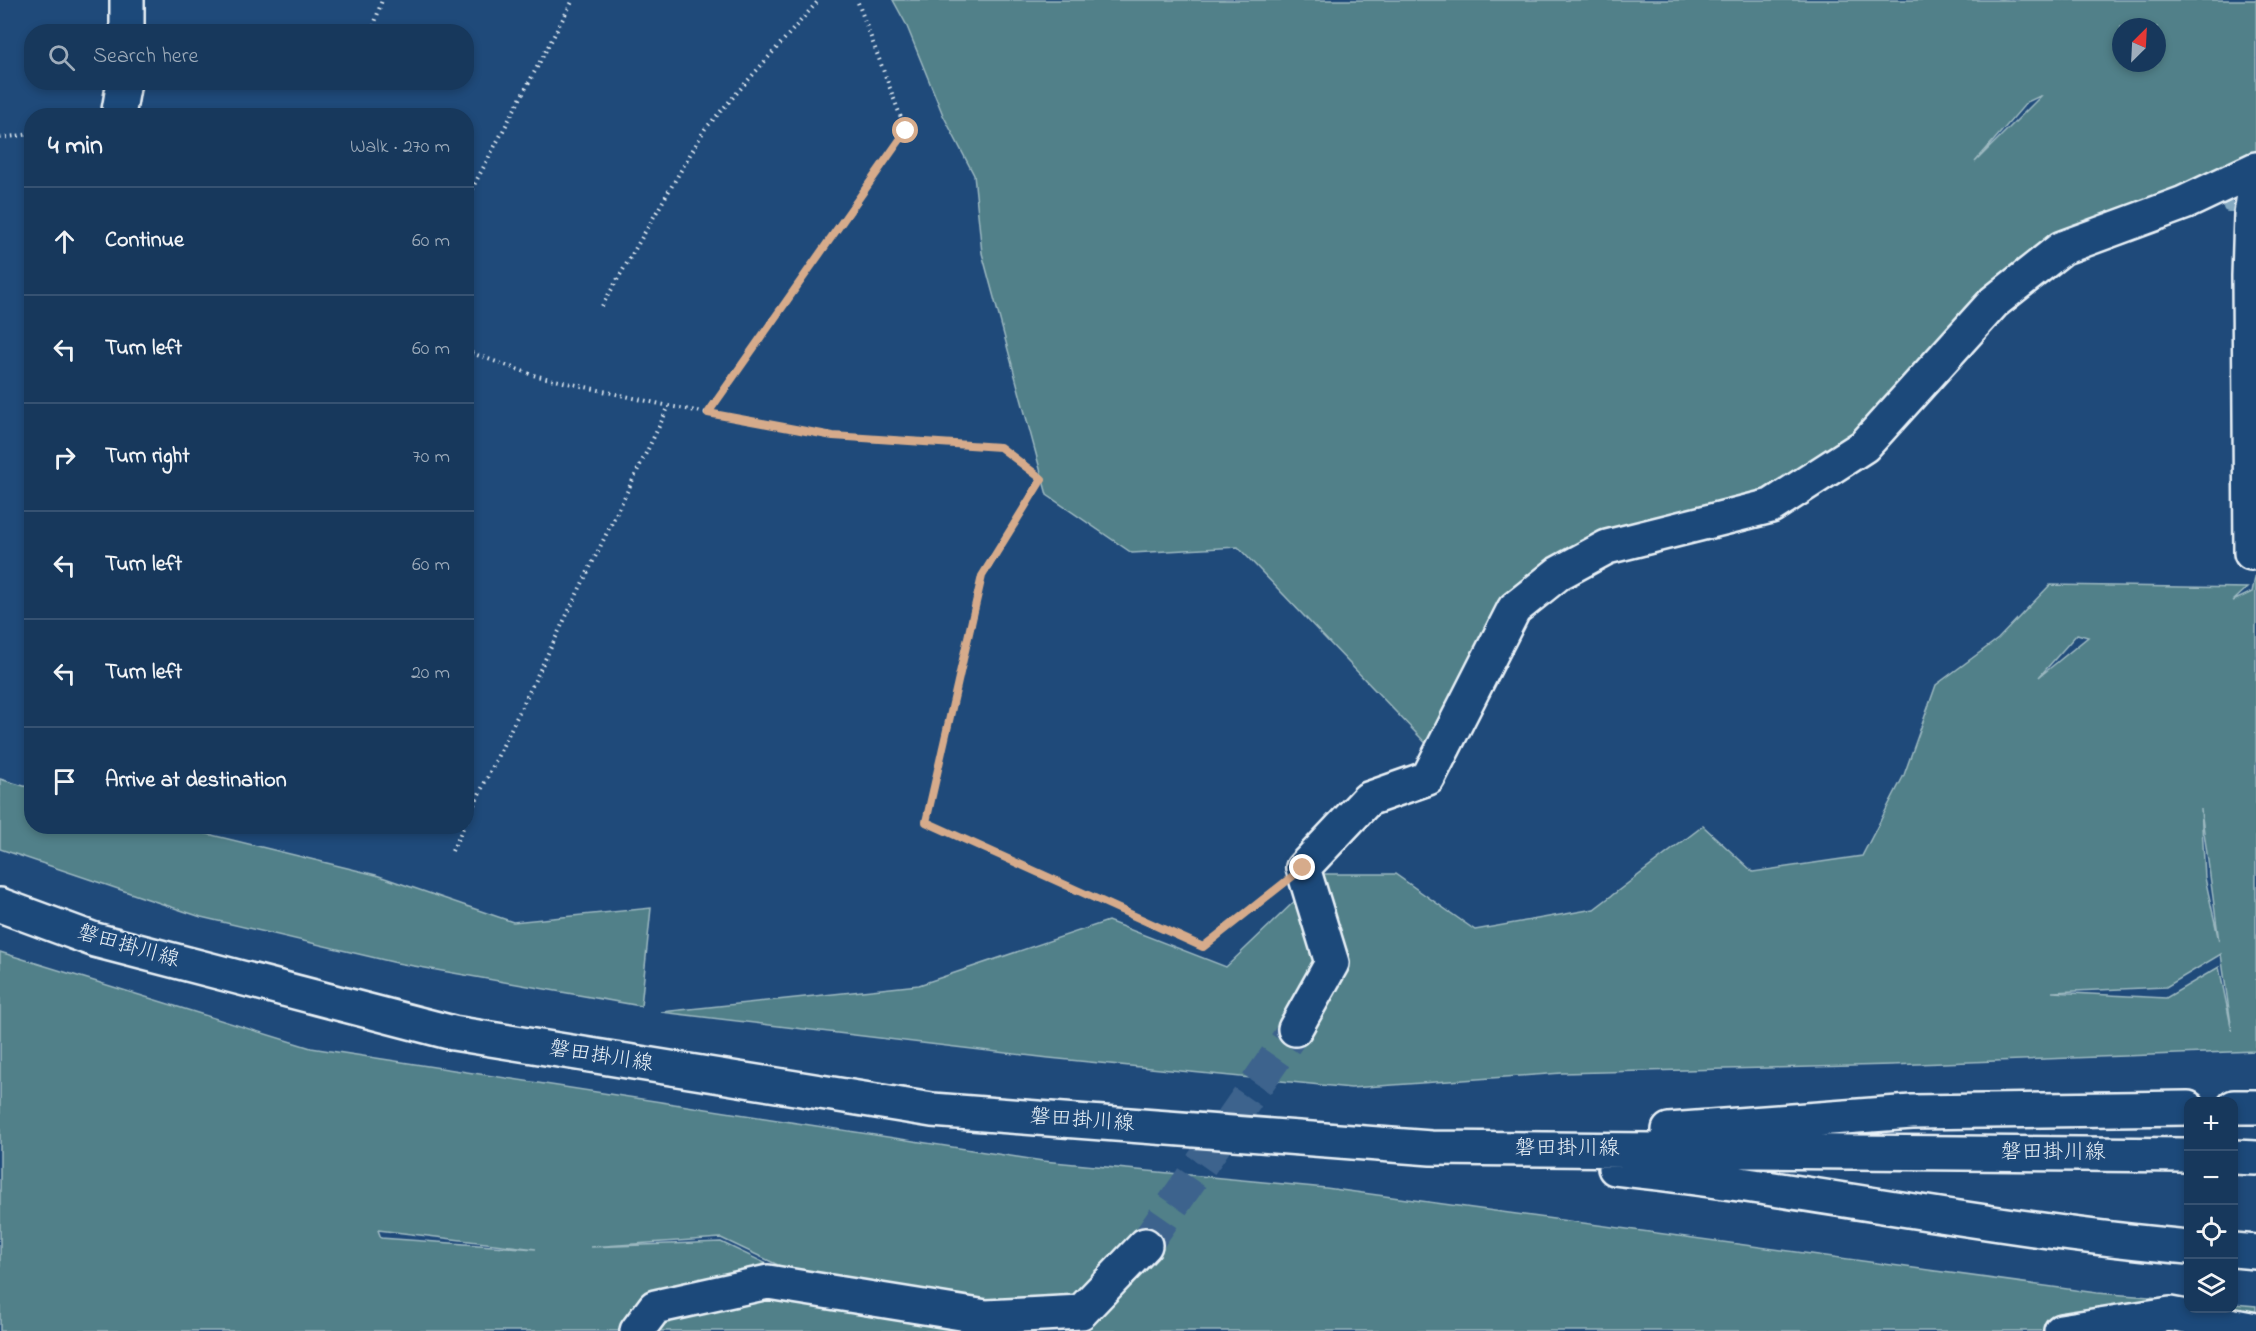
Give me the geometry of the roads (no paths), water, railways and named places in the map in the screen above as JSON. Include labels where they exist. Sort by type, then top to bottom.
[{"type":"main road","points":[[127,0],[128,24]]},
{"type":"main road","points":[[119,108],[123,90]]},
{"type":"main road","points":[[1295,1029],[1332,963],[1303,868],[1368,800],[1428,778],[1514,609],[1559,573],[1607,547],[1771,506],[1864,446],[1994,302],[2062,248],[2184,203],[2254,189],[2249,276],[2251,553]]},
{"type":"main road","name":"磐田掛川線","points":[[0,905],[95,939],[453,1033],[932,1110],[1431,1148],[2184,1155]]},
{"type":"main road","points":[[2238,1107],[2256,1107]]},
{"type":"main road","points":[[1431,1148],[1912,1112],[2184,1108]]},
{"type":"main road","points":[[1431,1148],[1708,1178],[2047,1230],[2184,1246]]},
{"type":"main road","points":[[2238,1157],[2256,1158]]},
{"type":"main road","points":[[637,1331],[656,1306],[768,1282],[986,1317],[1081,1312],[1145,1245]]},
{"type":"main road","points":[[2238,1250],[2256,1252]]},
{"type":"main road","points":[[2061,1331],[2170,1314],[2256,1330]]},
{"type":"waterway","points":[[2228,207],[2248,207]]},
{"type":"tunnel","points":[[1145,1245],[1295,1029]]}]
